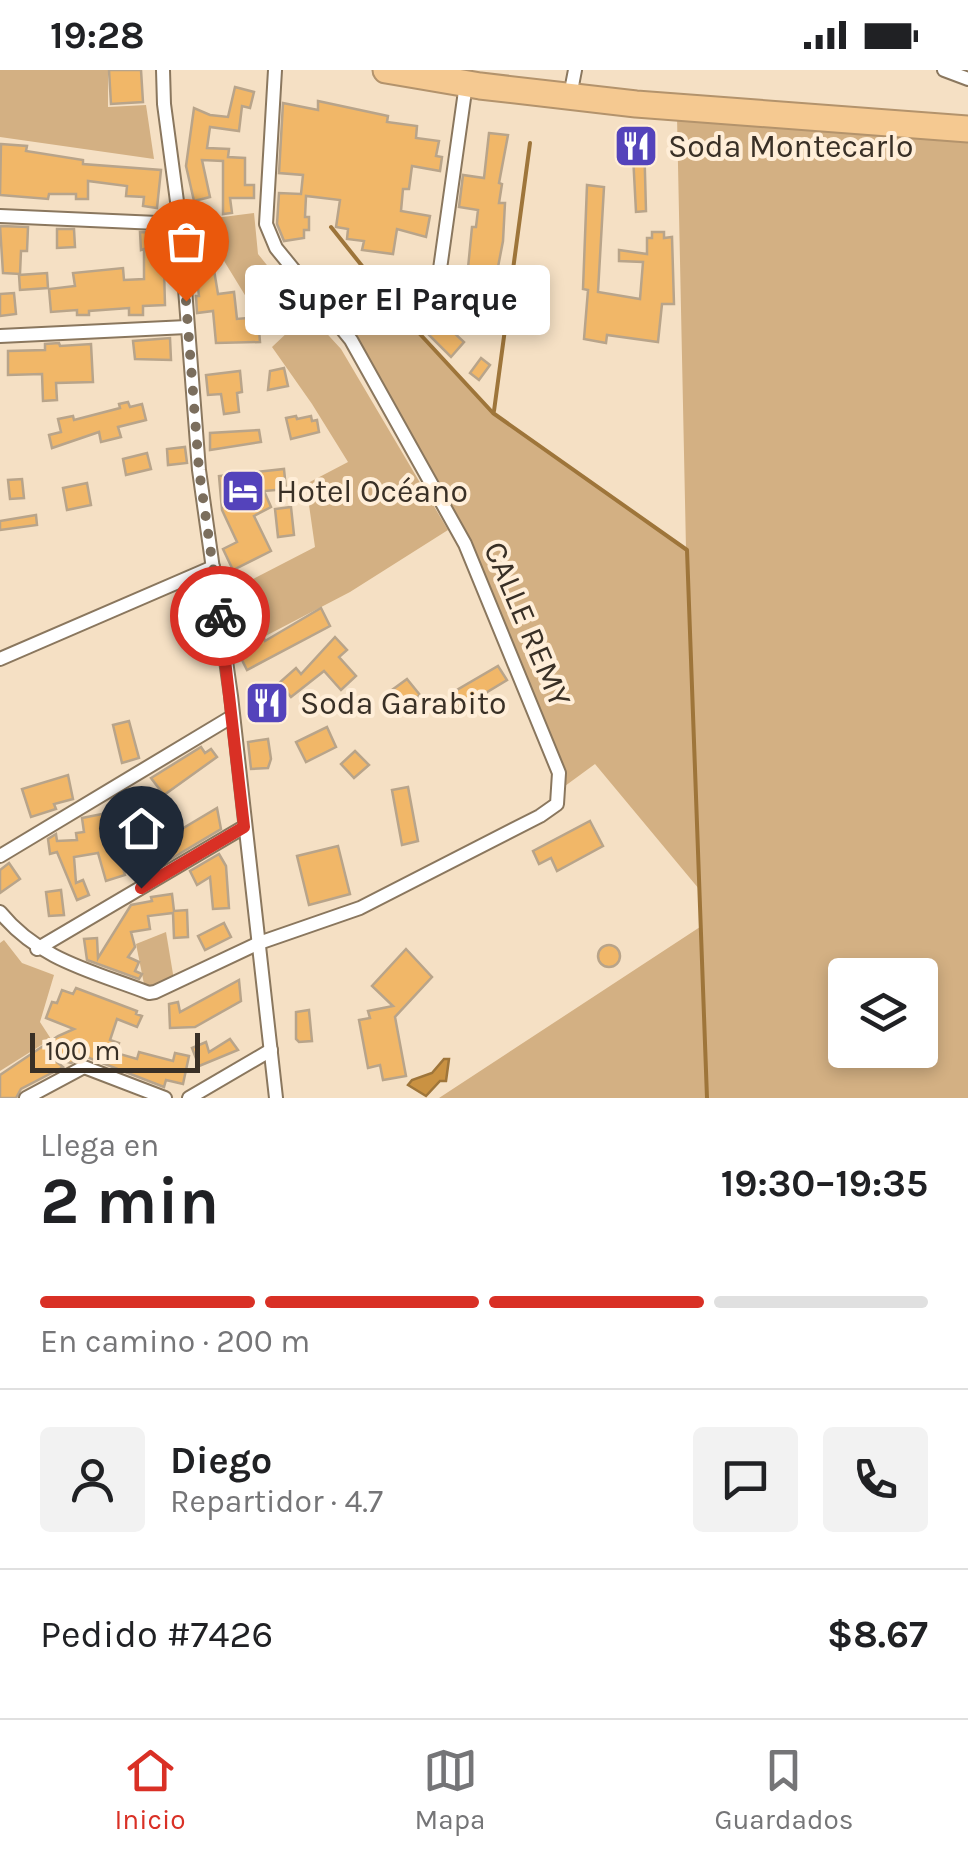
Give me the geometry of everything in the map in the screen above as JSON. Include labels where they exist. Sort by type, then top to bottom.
[{"type":"highway","points":[[386,70],[570,96],[968,129]]},
{"type":"street","points":[[162,70],[180,224],[199,470],[233,716],[276,1098]]},
{"type":"street","name":"CALLE REMY","points":[[259,943],[360,908],[540,816],[557,804],[559,773],[465,544],[351,340],[276,248],[266,224],[275,70]]},
{"type":"street","points":[[570,96],[575,70]]},
{"type":"street","points":[[944,70],[968,79]]},
{"type":"street","points":[[476,80],[438,276],[477,314]]},
{"type":"street","points":[[0,216],[180,224]]},
{"type":"street","points":[[0,336],[187,327]]},
{"type":"street","points":[[0,659],[213,567]]},
{"type":"street","points":[[0,856],[233,716]]},
{"type":"street","points":[[37,948],[244,827]]},
{"type":"street","points":[[0,912],[37,948],[148,993],[259,943]]},
{"type":"street","points":[[189,1098],[271,1050]]},
{"type":"street","points":[[26,1098],[84,1068],[165,1098]]},
{"type":"shaded area","points":[[0,70],[108,70],[108,107],[146,105],[154,159],[0,137]]},
{"type":"shaded area","points":[[677,117],[968,143],[968,1098],[439,1098],[700,927],[699,889],[595,764],[565,786],[468,549],[343,332],[394,306],[493,413],[686,549]]},
{"type":"shaded area","points":[[254,213],[258,254],[279,280],[251,305],[199,220]]},
{"type":"shaded area","points":[[308,313],[341,349],[448,530],[350,592],[229,655],[220,596],[315,547],[306,484],[348,462],[272,347]]},
{"type":"shaded area","points":[[166,932],[174,980],[146,994],[136,944]]},
{"type":"shaded area","points":[[4,940],[22,963],[54,975],[40,1022],[51,1039],[0,1071],[0,943]]},
{"type":"shaded area","points":[[444,1059],[449,1059],[446,1081],[440,1081],[426,1096],[408,1085],[432,1073]]},
{"type":"building","points":[[109,70],[141,70],[143,102],[111,104]]},
{"type":"building","points":[[235,87],[254,92],[250,108],[242,106],[239,131],[210,127],[207,148],[229,149],[228,157],[245,158],[245,185],[254,185],[254,198],[230,198],[232,213],[223,214],[223,161],[202,160],[210,197],[194,201],[186,166],[194,108],[228,117]]},
{"type":"building","points":[[318,101],[388,116],[387,122],[417,126],[416,138],[439,141],[436,156],[442,157],[440,171],[412,166],[409,189],[403,189],[401,211],[430,216],[426,237],[397,229],[393,254],[362,250],[364,241],[347,239],[348,229],[336,227],[340,200],[306,196],[309,230],[304,230],[304,238],[284,241],[277,224],[279,193],[301,194],[303,175],[279,173],[283,103],[318,110]]},
{"type":"building","points":[[489,133],[508,135],[499,183],[499,203],[505,203],[503,241],[498,267],[494,267],[493,288],[461,284],[450,272],[450,267],[468,268],[472,227],[476,227],[478,210],[459,207],[463,175],[484,178]]},
{"type":"building","points":[[644,137],[646,211],[636,212],[633,155],[627,138]]},
{"type":"building","points":[[1,144],[27,146],[26,151],[83,160],[83,164],[161,170],[157,208],[143,206],[144,197],[126,196],[127,186],[88,181],[88,199],[76,199],[76,194],[49,194],[48,199],[0,195]]},
{"type":"building","points":[[587,185],[604,187],[598,292],[640,299],[643,262],[619,261],[619,250],[647,254],[647,238],[652,238],[652,232],[672,237],[674,304],[662,304],[658,342],[607,335],[606,343],[584,339],[588,290],[583,289]]},
{"type":"building","points":[[199,220],[202,242],[214,243],[211,252],[218,294],[234,292],[237,319],[258,317],[260,342],[216,343],[213,311],[197,313],[199,296],[190,222]]},
{"type":"building","points":[[0,226],[28,227],[27,251],[21,251],[20,274],[3,273]]},
{"type":"building","points":[[57,229],[74,229],[75,247],[57,248]]},
{"type":"building","points":[[140,232],[163,233],[165,305],[143,306],[143,315],[129,315],[129,308],[89,311],[89,315],[77,315],[77,310],[51,312],[49,289],[75,286],[73,273],[123,268],[124,280],[144,279]]},
{"type":"building","points":[[47,273],[48,288],[20,290],[19,275]]},
{"type":"building","points":[[275,288],[292,308],[284,315],[288,319],[277,328],[257,303]]},
{"type":"building","points":[[14,293],[16,314],[0,316],[0,294]]},
{"type":"building","points":[[412,294],[425,304],[421,310],[440,327],[452,313],[461,320],[452,331],[464,342],[451,357],[402,308]]},
{"type":"building","points":[[170,338],[171,360],[135,359],[133,341]]},
{"type":"building","points":[[45,344],[91,344],[93,382],[56,383],[57,400],[43,401],[42,374],[8,375],[8,351],[45,350]]},
{"type":"building","points":[[481,358],[490,365],[479,380],[470,373]]},
{"type":"building","points":[[284,368],[288,386],[268,390],[270,371]]},
{"type":"building","points":[[240,371],[239,412],[224,414],[221,394],[208,395],[206,375]]},
{"type":"building","points":[[128,402],[130,407],[142,404],[146,420],[118,427],[121,437],[101,442],[99,432],[52,448],[49,435],[61,432],[58,419],[73,416],[74,420],[120,408],[119,404]]},
{"type":"building","points":[[286,418],[317,420],[319,432],[291,439]]},
{"type":"building","points":[[259,430],[261,442],[210,450],[210,433]]},
{"type":"building","points":[[185,447],[187,463],[168,465],[167,449]]},
{"type":"building","points":[[147,453],[151,469],[126,475],[123,459]]},
{"type":"building","points":[[284,469],[286,489],[264,491],[271,507],[254,516],[271,551],[233,570],[223,549],[237,542],[222,510],[219,476]]},
{"type":"building","points":[[22,479],[24,498],[10,499],[8,480]]},
{"type":"building","points":[[87,483],[91,505],[67,510],[63,488]]},
{"type":"building","points":[[291,507],[294,535],[278,537],[275,509]]},
{"type":"building","points":[[36,515],[37,525],[0,530],[0,521]]},
{"type":"building","points":[[321,608],[330,626],[247,670],[238,652]]},
{"type":"building","points":[[335,637],[347,650],[339,657],[356,676],[341,690],[324,671],[291,697],[279,683],[296,668],[301,674]]},
{"type":"building","points":[[498,666],[507,680],[459,709],[450,694]]},
{"type":"building","points":[[407,679],[420,695],[401,710],[392,690]]},
{"type":"building","name":"Soda Garabito","points":[[276,692],[279,709],[259,713],[255,696]]},
{"type":"building","points":[[129,721],[139,758],[122,763],[113,725]]},
{"type":"building","points":[[327,727],[336,747],[306,762],[296,742]]},
{"type":"building","points":[[268,739],[268,768],[251,769],[248,742]]},
{"type":"building","points":[[201,747],[205,753],[211,749],[217,757],[164,795],[151,778]]},
{"type":"building","points":[[355,751],[369,765],[354,778],[341,764]]},
{"type":"building","points":[[68,775],[73,799],[31,817],[22,789]]},
{"type":"building","points":[[408,787],[418,841],[402,845],[392,790]]},
{"type":"building","points":[[217,808],[221,829],[164,863],[159,853],[160,842]]},
{"type":"building","points":[[140,809],[148,820],[133,831],[125,820]]},
{"type":"building","points":[[112,812],[116,844],[126,842],[127,850],[118,852],[125,875],[106,881],[98,853],[74,857],[76,883],[83,880],[89,895],[77,900],[57,852],[50,854],[48,839],[56,834],[57,841],[77,840],[76,833],[84,832],[82,818]]},
{"type":"building","points":[[590,821],[603,846],[557,871],[551,858],[539,864],[533,851]]},
{"type":"building","points":[[338,846],[350,894],[309,905],[297,856]]},
{"type":"building","points":[[219,854],[226,866],[229,908],[213,909],[210,877],[197,885],[190,871]]},
{"type":"building","points":[[9,863],[20,879],[0,893],[0,870]]},
{"type":"building","points":[[61,890],[64,915],[49,916],[46,892]]},
{"type":"building","points":[[172,894],[174,911],[187,910],[188,937],[174,938],[173,913],[148,916],[150,929],[131,932],[135,947],[128,957],[139,962],[135,971],[142,974],[139,979],[87,960],[84,939],[97,938],[98,958],[131,905]]},
{"type":"building","points":[[224,923],[231,937],[205,950],[198,936]]},
{"type":"building","points":[[609,945],[617,948],[617,964],[609,967],[601,964],[598,956],[601,948]]},
{"type":"building","points":[[406,949],[432,977],[395,1017],[406,1076],[383,1080],[380,1065],[368,1068],[359,1020],[370,1018],[368,1011],[393,1006],[372,986]]},
{"type":"building","points":[[239,980],[241,1001],[195,1027],[170,1028],[169,1004],[178,1002],[180,1012]]},
{"type":"building","points":[[76,988],[142,1016],[137,1027],[117,1019],[110,1040],[119,1043],[116,1053],[137,1059],[139,1052],[173,1061],[175,1053],[189,1056],[183,1084],[166,1080],[164,1087],[87,1057],[71,1063],[52,1058],[63,1067],[21,1089],[16,1098],[0,1098],[0,1075],[74,1029],[46,1018],[62,990],[73,994]]},
{"type":"building","points":[[309,1010],[312,1041],[299,1042],[296,1012]]},
{"type":"building","points":[[230,1039],[238,1050],[199,1066],[192,1048],[206,1042],[209,1052]]},
{"type":"waterway","points":[[494,411],[530,143]]},
{"type":"waterway","points":[[331,227],[394,306],[493,413],[687,550],[707,1098]]},
{"type":"way so far","points":[[186,301],[199,470],[220,616]]},
{"type":"place","name":"Soda Montecarlo","points":[[636,146]]},
{"type":"place","name":"Super El Parque","points":[[186,301]]},
{"type":"place","name":"Hotel Océano","points":[[243,491]]},
{"type":"place","name":"Soda Garabito","points":[[267,703]]},
{"type":"route","points":[[141,888],[244,827],[220,616]]}]
